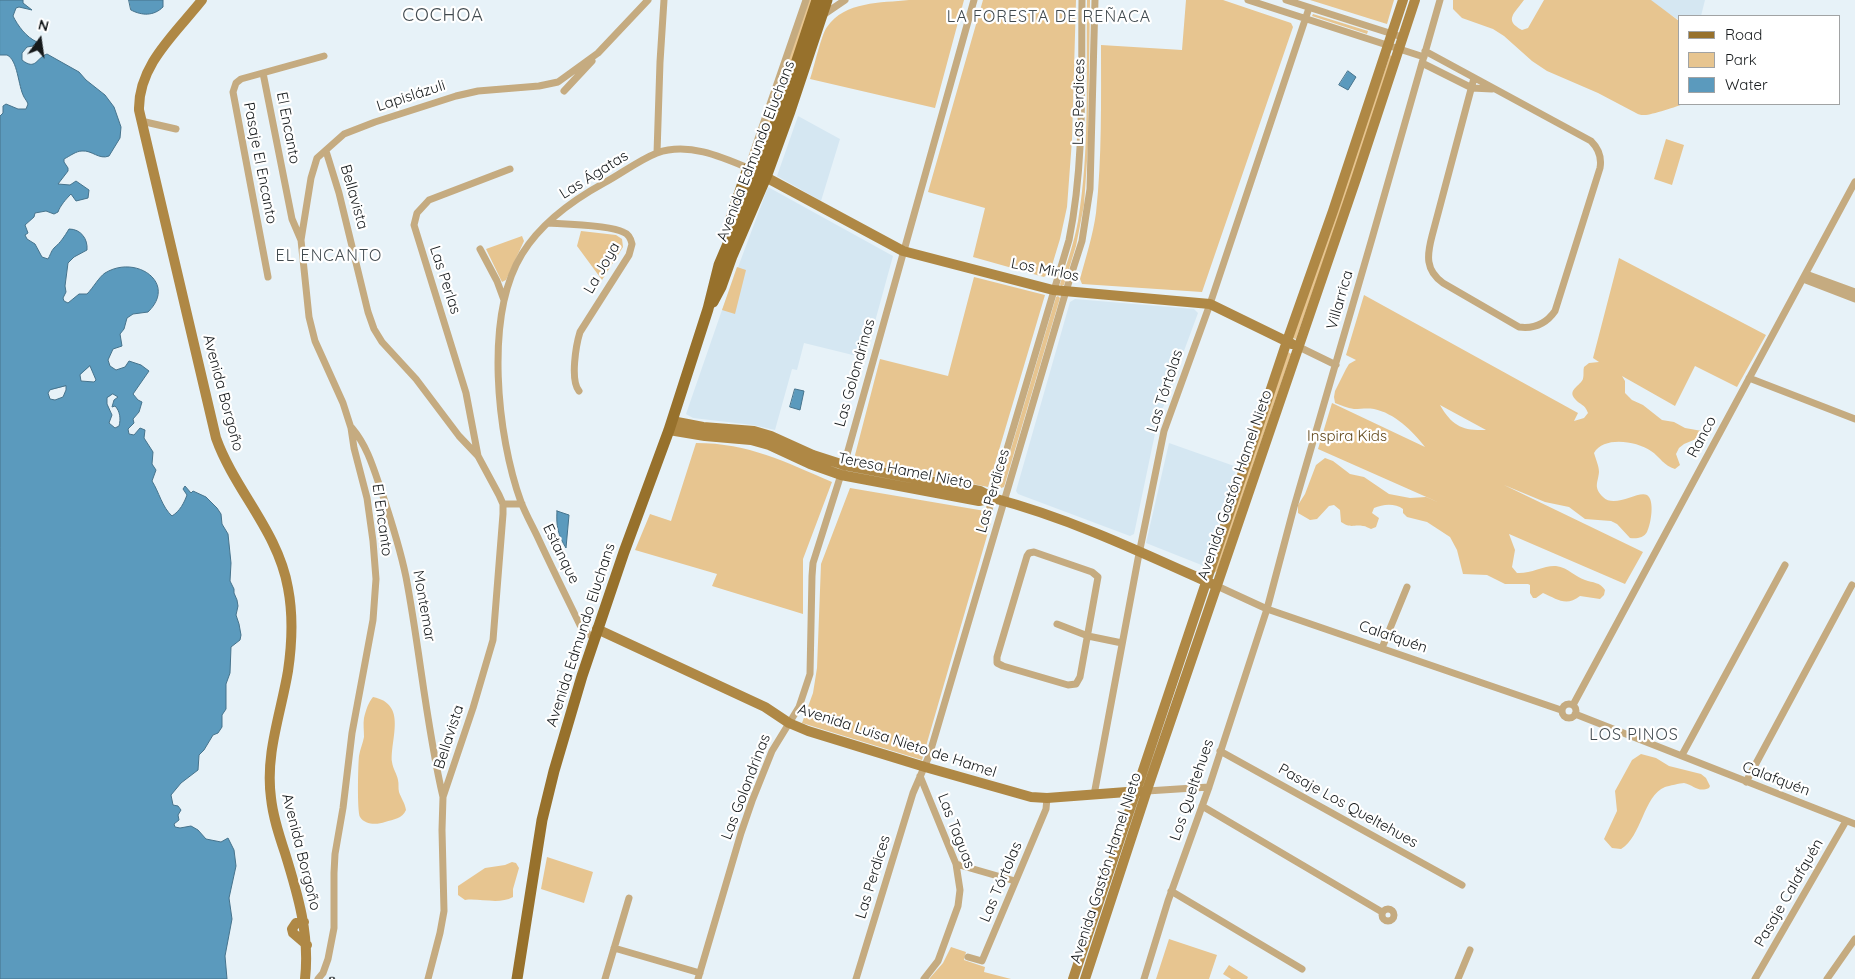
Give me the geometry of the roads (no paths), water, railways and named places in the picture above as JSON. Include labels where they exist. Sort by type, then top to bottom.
[{"type":"main road","name":"Avenida Borgoño","points":[[202,0],[155,58],[145,74],[139,100],[141,121],[216,438],[228,466],[270,536],[281,561],[287,582],[290,616],[290,652],[270,759],[270,784],[275,818],[304,922],[307,945],[306,979]]},
{"type":"main road","name":"Avenida Edmundo Eluchans","points":[[708,309],[721,287],[732,256],[757,172],[782,106],[817,0]]},
{"type":"main road","name":"Avenida Edmundo Eluchans","points":[[517,979],[546,803],[563,739],[596,634],[670,425],[708,309],[727,232],[757,172],[827,0]]},
{"type":"main road","name":"Avenida Gastón Hamel Nieto","points":[[1073,979],[1403,0]]},
{"type":"main road","name":"Avenida Gastón Hamel Nieto","points":[[1085,979],[1415,0]]},
{"type":"main road","name":"Los Mirlos","points":[[757,172],[904,251],[1053,290],[1210,304],[1297,346]]},
{"type":"main road","name":"Teresa Hamel Nieto","points":[[670,425],[705,436],[751,440],[769,445],[810,464],[980,491],[993,498],[1079,527],[1139,550],[1217,586]]},
{"type":"main road","name":"Avenida Luisa Nieto de Hamel","points":[[596,634],[765,707],[790,723],[922,772],[1017,794],[1047,798],[1147,791]]},
{"type":"street","name":"Lapislázuli","points":[[564,92],[648,0]]},
{"type":"street","points":[[657,153],[664,0]]},
{"type":"street","points":[[757,172],[806,0]]},
{"type":"street","points":[[821,17],[832,7],[845,0]]},
{"type":"street","name":"Las Golondrinas","points":[[699,976],[752,801],[772,751],[803,698],[810,674],[812,570],[842,470],[974,0]]},
{"type":"street","name":"Las Perdices","points":[[988,513],[1069,240],[1078,181],[1082,0]]},
{"type":"street","name":"Las Perdices","points":[[856,979],[922,772],[1082,241],[1092,166],[1095,0]]},
{"type":"street","points":[[1248,0],[1424,57],[1474,78],[1591,141],[1600,156],[1600,168],[1555,311],[1547,320],[1533,327],[1518,327],[1443,283],[1434,275],[1428,265],[1429,248],[1474,78]]},
{"type":"street","points":[[1286,0],[1402,37]]},
{"type":"street","name":"Villarrica","points":[[1267,609],[1294,507],[1440,0]]},
{"type":"street","name":"Las Tórtolas","points":[[1094,795],[1139,550],[1164,431],[1210,304],[1309,8]]},
{"type":"street","name":"Lapislázuli","points":[[301,240],[314,166],[318,158],[344,134],[456,96],[478,91],[552,84],[562,80],[598,53]]},
{"type":"street","name":"Pasaje El Encanto","points":[[268,277],[232,92],[241,79],[324,56]]},
{"type":"street","points":[[1424,57],[1472,88],[1495,89]]},
{"type":"street","name":"El Encanto","points":[[263,73],[292,220],[301,240],[309,317],[315,341],[343,403],[352,428],[354,448],[367,498],[376,579],[373,620],[352,733],[343,808],[335,854],[335,918],[333,937],[324,970],[318,979]]},
{"type":"street","points":[[141,121],[176,129]]},
{"type":"street","name":"Las Ágatas","points":[[522,504],[507,450],[501,410],[498,366],[504,300],[511,277],[522,255],[536,235],[548,222],[583,194],[657,153],[675,149],[697,150],[757,172]]},
{"type":"street","name":"Bellavista","points":[[326,151],[340,193],[374,329],[382,342],[416,379],[459,436],[478,456],[503,504],[504,514],[493,640],[473,708],[443,797],[444,911],[428,979]]},
{"type":"street","name":"Las Perlas","points":[[478,456],[466,393],[414,225],[418,213],[429,200],[510,169]]},
{"type":"street","name":"Ranco","points":[[1573,706],[1855,182]]},
{"type":"street","name":"La Joya","points":[[548,222],[620,230],[627,234],[631,241],[631,252],[583,326],[578,338],[574,382],[579,391]]},
{"type":"street","name":"Las Ágatas","points":[[480,249],[497,281],[504,300]]},
{"type":"street","points":[[1804,276],[1855,292]]},
{"type":"street","points":[[1804,276],[1855,299]]},
{"type":"street","name":"Los Mirlos","points":[[1297,346],[1336,365]]},
{"type":"street","points":[[1750,378],[1855,419]]},
{"type":"street","name":"Montemar","points":[[352,428],[368,451],[393,526],[406,576],[435,764],[443,797]]},
{"type":"street","points":[[503,504],[522,504]]},
{"type":"street","name":"Estanque","points":[[522,504],[580,625],[587,633],[596,634]]},
{"type":"street","points":[[1034,552],[1092,572],[1098,577],[1088,636],[1080,677],[1076,684],[1068,685],[997,663],[1029,553],[1034,552]]},
{"type":"street","points":[[1682,756],[1784,565]]},
{"type":"street","points":[[1746,782],[1852,585]]},
{"type":"street","name":"Calafquén","points":[[1217,586],[1267,609],[1561,710],[1566,718],[1573,717],[1575,714],[1855,824]]},
{"type":"street","points":[[1382,648],[1407,587]]},
{"type":"street","name":"Los Queltehues","points":[[1144,979],[1267,609]]},
{"type":"street","points":[[1057,624],[1088,636],[1122,643]]},
{"type":"street","points":[[1561,710],[1568,704],[1575,708],[1575,714]]},
{"type":"street","name":"Pasaje Los Queltehues","points":[[1220,751],[1462,884]]},
{"type":"street","name":"Las Taguas","points":[[922,772],[956,864],[960,881],[958,906],[938,962],[924,979]]},
{"type":"street","name":"Avenida Luisa Nieto de Hamel","points":[[1147,791],[1209,787]]},
{"type":"street","name":"Las Tórtolas","points":[[968,957],[982,961],[1046,809],[1047,798]]},
{"type":"street","points":[[1202,806],[1382,912]]},
{"type":"street","name":"Pasaje Calafquén","points":[[1754,979],[1846,820]]},
{"type":"street","points":[[956,864],[1015,881]]},
{"type":"street","points":[[1172,891],[1302,969]]},
{"type":"street","points":[[605,979],[629,898]]},
{"type":"street","points":[[1827,979],[1855,939]]},
{"type":"street","points":[[614,948],[699,976]]},
{"type":"street","points":[[1458,979],[1470,950]]},
{"type":"water","points":[[0,0],[23,0],[23,3],[32,10],[19,7],[16,8],[13,16],[23,31],[37,42],[33,46],[27,47],[22,53],[22,60],[33,64],[47,54],[79,72],[105,95],[114,107],[121,127],[120,138],[109,156],[102,157],[82,151],[64,159],[68,171],[58,184],[70,185],[76,181],[89,190],[88,198],[76,201],[71,194],[58,212],[54,214],[46,211],[35,213],[34,217],[25,225],[28,233],[25,235],[27,239],[35,244],[42,257],[48,259],[53,249],[69,229],[73,229],[83,235],[87,250],[74,257],[68,263],[66,292],[63,298],[68,303],[79,294],[87,294],[105,273],[117,268],[129,267],[140,269],[149,274],[156,282],[158,291],[156,301],[148,312],[133,314],[127,318],[124,329],[120,334],[122,346],[113,349],[108,360],[110,366],[116,370],[125,367],[129,361],[141,365],[149,371],[133,394],[142,402],[139,412],[133,419],[134,423],[128,429],[129,434],[134,435],[140,428],[145,430],[144,438],[153,452],[152,464],[156,470],[152,481],[172,516],[186,498],[187,495],[183,489],[185,486],[191,493],[193,491],[206,497],[217,508],[221,514],[222,524],[228,534],[231,563],[230,581],[237,600],[236,615],[241,635],[240,640],[231,647],[230,673],[226,684],[226,709],[222,715],[222,727],[218,733],[213,735],[199,755],[198,770],[181,783],[171,795],[173,805],[178,806],[181,810],[178,815],[179,820],[174,824],[175,827],[191,826],[198,830],[206,839],[221,842],[228,838],[234,850],[236,866],[229,898],[232,919],[225,956],[227,979],[0,979],[0,116],[3,113],[3,106],[6,104],[18,109],[26,109],[28,104],[11,58],[7,55],[0,55]],"holes":[[[90,366],[96,380],[94,382],[81,381],[80,375]],[[66,386],[63,397],[55,400],[50,399],[48,393],[50,390]],[[113,394],[118,397],[114,400],[112,407],[115,406],[120,415],[119,426],[115,428],[109,423],[112,415],[107,404],[107,398]]]},
{"type":"water","points":[[129,0],[163,0],[163,7],[156,12],[148,14],[139,13],[131,10]]},
{"type":"water","points":[[1348,71],[1356,77],[1348,90],[1339,85]]},
{"type":"water","points":[[795,389],[804,391],[800,410],[790,407]]},
{"type":"water","points":[[557,511],[569,515],[566,548],[558,530]]},
{"type":"district","name":"COCHOA","points":[[443,16]]},
{"type":"district","name":"LA FORESTA DE REÑACA","points":[[1049,17]]},
{"type":"district","name":"EL ENCANTO","points":[[329,256]]},
{"type":"district","name":"LOS PINOS","points":[[1634,735]]},
{"type":"park label","name":"Inspira Kids","points":[[1347,436]]}]
